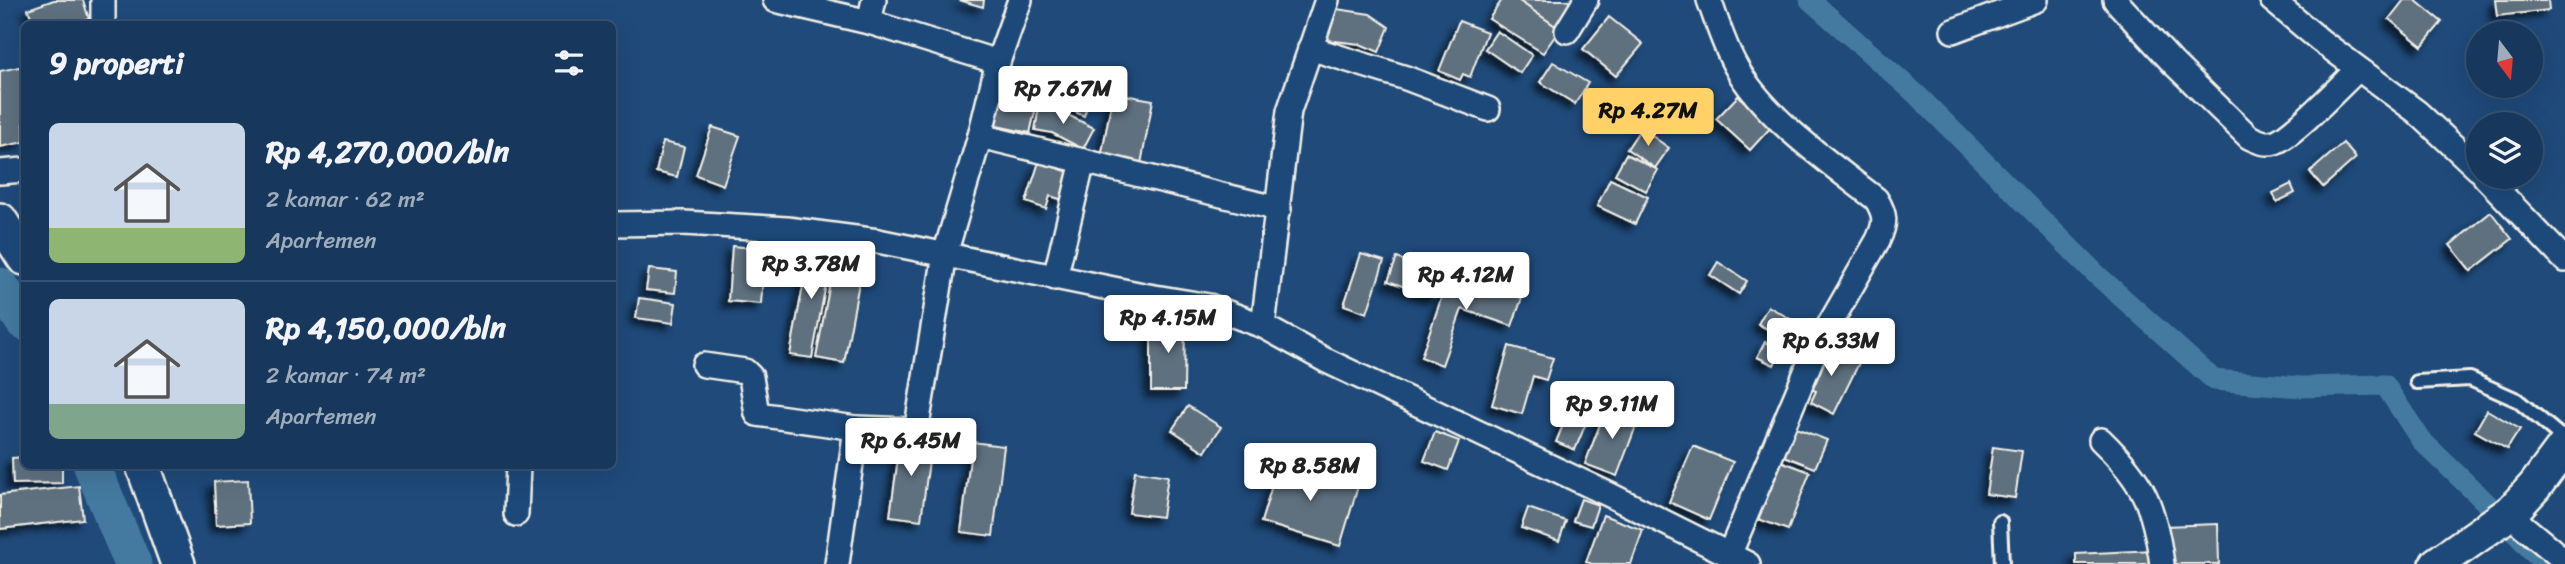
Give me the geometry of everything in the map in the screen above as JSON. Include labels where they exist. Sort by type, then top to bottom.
[{"type":"street","points":[[103,0],[103,21]]},
{"type":"street","points":[[775,0],[872,11],[998,61]]},
{"type":"street","points":[[704,365],[745,371],[751,377],[757,414],[856,428],[911,430],[917,426],[944,254],[980,136],[998,61],[1020,0]]},
{"type":"street","points":[[1263,326],[1289,111],[1327,0]]},
{"type":"street","points":[[1567,32],[1586,0]]},
{"type":"street","points":[[616,224],[684,223],[787,229],[878,241],[1055,278],[1209,306],[1263,326],[1325,360],[1739,559],[1776,439],[1816,348],[1885,225],[1884,213],[1876,199],[1771,113],[1750,88],[1736,68],[1723,41],[1709,0]]},
{"type":"street","points":[[1953,31],[2036,0]]},
{"type":"street","points":[[2272,0],[2321,41],[2417,112],[2466,158]]},
{"type":"street","points":[[2128,3],[2173,63],[2249,137],[2265,144],[2278,141],[2358,69]]},
{"type":"street","points":[[1310,48],[1406,78],[1488,109]]},
{"type":"street","points":[[980,136],[1279,209]]},
{"type":"street","points":[[1055,278],[1083,161]]},
{"type":"street","points":[[0,172],[21,170]]},
{"type":"street","points":[[2497,189],[2565,260]]},
{"type":"street","points":[[0,220],[21,253]]},
{"type":"street","points":[[836,564],[856,428]]},
{"type":"street","points":[[2101,440],[2135,475],[2149,501],[2162,564]]},
{"type":"street","points":[[2437,564],[2519,524],[2535,486],[2565,446]]},
{"type":"street","points":[[144,469],[178,564]]},
{"type":"street","points":[[516,514],[517,469]]},
{"type":"street","points":[[2519,524],[2565,561]]},
{"type":"lane","points":[[2417,382],[2470,379],[2517,400],[2565,440]]},
{"type":"lane","points":[[2000,522],[2002,564]]},
{"type":"building","points":[[54,0],[83,0],[89,19],[33,21],[28,9]]},
{"type":"building","points":[[959,0],[984,0],[983,7]]},
{"type":"building","points":[[1502,0],[1518,0],[1560,29],[1543,53],[1489,19]]},
{"type":"building","points":[[1518,0],[1567,0],[1576,6],[1560,29]]},
{"type":"building","points":[[2404,0],[2415,0],[2442,22],[2422,46],[2389,19]]},
{"type":"building","points":[[2495,0],[2548,0],[2549,10],[2497,16]]},
{"type":"building","points":[[1330,8],[1370,14],[1389,27],[1379,52],[1360,44],[1326,40]]},
{"type":"building","points":[[1609,17],[1643,44],[1616,76],[1583,49]]},
{"type":"building","points":[[1459,21],[1487,32],[1470,77],[1463,74],[1460,80],[1439,71]]},
{"type":"building","points":[[1497,31],[1532,55],[1520,73],[1485,49]]},
{"type":"building","points":[[1553,62],[1588,83],[1575,104],[1540,82]]},
{"type":"building","points":[[21,67],[21,143],[0,147],[0,71]]},
{"type":"building","points":[[1005,68],[1043,77],[1030,133],[992,125]]},
{"type":"building","points":[[1051,75],[1093,89],[1084,116],[1043,98]]},
{"type":"building","points":[[1113,93],[1153,100],[1141,164],[1101,158]]},
{"type":"building","points":[[1738,96],[1772,126],[1750,150],[1716,119]]},
{"type":"building","points":[[1040,101],[1094,128],[1083,149],[1052,133],[1035,130]]},
{"type":"building","points":[[712,127],[740,136],[723,185],[696,175]]},
{"type":"building","points":[[1641,128],[1669,148],[1655,168],[1627,149]]},
{"type":"building","points":[[663,142],[684,147],[677,177],[656,172]]},
{"type":"building","points":[[2343,143],[2356,158],[2323,187],[2310,172]]},
{"type":"building","points":[[1626,154],[1658,170],[1646,191],[1615,174]]},
{"type":"building","points":[[1039,162],[1072,173],[1063,200],[1050,196],[1046,209],[1026,202]]},
{"type":"building","points":[[1610,179],[1648,197],[1635,224],[1597,206]]},
{"type":"building","points":[[2291,184],[2295,193],[2277,202],[2273,193]]},
{"type":"building","points":[[2491,212],[2512,239],[2471,271],[2450,245]]},
{"type":"building","points":[[811,243],[833,247],[812,358],[790,355]]},
{"type":"building","points":[[732,246],[765,249],[761,304],[728,301]]},
{"type":"building","points":[[836,251],[864,256],[844,363],[816,358]]},
{"type":"building","points":[[1361,254],[1384,261],[1367,313],[1344,305]]},
{"type":"building","points":[[1397,258],[1442,274],[1434,297],[1388,281]]},
{"type":"building","points":[[1718,262],[1747,281],[1739,294],[1710,275]]},
{"type":"building","points":[[649,269],[677,272],[675,293],[646,290]]},
{"type":"building","points":[[1450,273],[1522,298],[1512,326],[1462,309],[1442,365],[1421,357]]},
{"type":"building","points":[[639,298],[676,303],[673,323],[636,318]]},
{"type":"building","points":[[1768,306],[1794,321],[1784,338],[1758,324]]},
{"type":"building","points":[[1151,319],[1185,320],[1184,391],[1151,391]]},
{"type":"building","points":[[1765,342],[1781,350],[1774,365],[1757,357]]},
{"type":"building","points":[[1825,344],[1860,361],[1834,414],[1811,402],[1816,391],[1804,386]]},
{"type":"building","points":[[1509,346],[1553,358],[1546,380],[1533,376],[1522,414],[1492,405]]},
{"type":"building","points":[[1572,403],[1591,411],[1575,450],[1556,442]]},
{"type":"building","points":[[1188,406],[1221,427],[1205,452],[1172,430]]},
{"type":"building","points":[[1607,406],[1639,418],[1617,476],[1585,464]]},
{"type":"building","points":[[2487,410],[2520,429],[2507,449],[2475,431]]},
{"type":"building","points":[[1791,426],[1827,440],[1815,468],[1779,454]]},
{"type":"building","points":[[1435,432],[1459,441],[1448,470],[1424,461]]},
{"type":"building","points":[[901,436],[932,439],[921,520],[890,516]]},
{"type":"building","points":[[972,442],[1004,446],[993,536],[961,532]]},
{"type":"building","points":[[1693,446],[1733,462],[1709,520],[1669,502]]},
{"type":"building","points":[[1993,447],[2022,451],[2015,498],[1986,494]]},
{"type":"building","points":[[21,457],[21,469],[62,469],[62,483],[13,484],[12,458]]},
{"type":"building","points":[[1280,459],[1359,483],[1340,546],[1261,522]]},
{"type":"building","points":[[1775,459],[1810,472],[1788,530],[1753,517]]},
{"type":"building","points":[[1135,471],[1168,476],[1162,517],[1129,513]]},
{"type":"building","points":[[248,480],[250,523],[216,525],[214,482]]},
{"type":"building","points":[[79,486],[83,519],[0,529],[0,495]]},
{"type":"building","points":[[1581,499],[1598,505],[1591,526],[1573,521]]},
{"type":"building","points":[[1528,508],[1566,521],[1559,541],[1521,528]]},
{"type":"building","points":[[1603,515],[1643,530],[1631,564],[1586,562]]},
{"type":"building","points":[[2218,524],[2219,564],[2165,564],[2164,526]]},
{"type":"building","points":[[2154,550],[2154,564],[2076,564],[2076,554]]},
{"type":"waterway","points":[[1810,0],[1916,94],[2097,275],[2214,380],[2301,387],[2385,385],[2421,440],[2502,518],[2544,564]]},
{"type":"waterway","points":[[0,286],[21,318]]},
{"type":"waterway","points":[[93,469],[133,564]]}]
